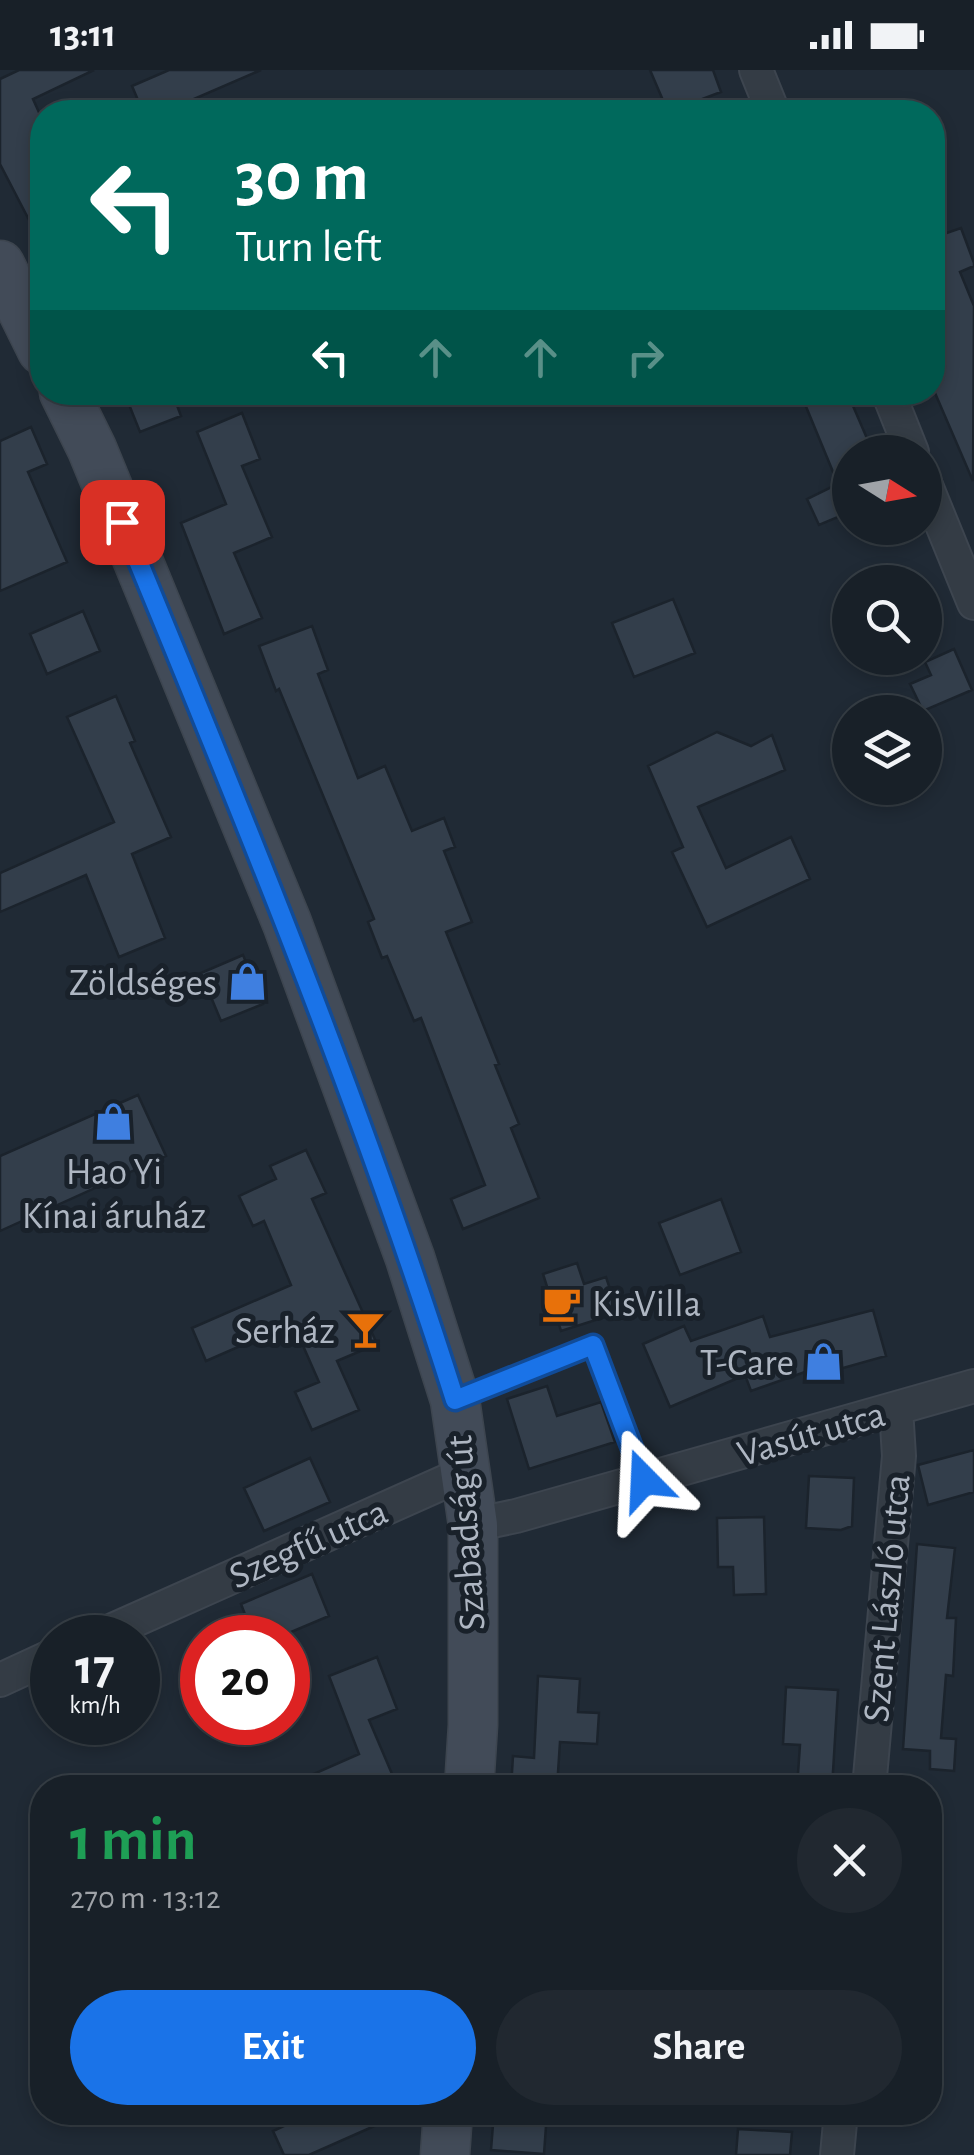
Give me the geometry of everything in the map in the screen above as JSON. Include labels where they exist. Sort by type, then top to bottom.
[{"type":"main road","points":[[0,265],[30,326]]},
{"type":"main road","name":"Szabadság út","points":[[70,405],[92,448],[287,923],[410,1258],[455,1400],[473,1524],[470,1775]]},
{"type":"main road","points":[[444,2155],[447,2125]]},
{"type":"street","points":[[756,70],[768,100]]},
{"type":"street","points":[[893,405],[905,435]]},
{"type":"street","points":[[942,525],[974,603]]},
{"type":"street","name":"Vasút utca","points":[[473,1524],[974,1386]]},
{"type":"street","name":"Szent László utca","points":[[870,1775],[899,1456],[896,1410]]},
{"type":"street","name":"Szegfű utca","points":[[147,1615],[467,1472]]},
{"type":"street","points":[[0,1680],[30,1666]]},
{"type":"street","points":[[837,2155],[840,2125]]},
{"type":"lane","points":[[455,1400],[593,1345],[644,1480]]},
{"type":"building","points":[[19,70],[94,70],[30,100],[30,222],[0,164],[0,79]]},
{"type":"building","points":[[169,70],[261,70],[192,100],[138,100],[132,86]]},
{"type":"building","points":[[650,70],[713,70],[721,92],[700,100],[663,100]]},
{"type":"building","points":[[961,228],[974,263],[960,272],[974,306],[973,481],[940,405],[945,405],[945,234]]},
{"type":"building","points":[[129,405],[177,405],[181,416],[140,432]]},
{"type":"building","points":[[805,405],[853,405],[866,435],[832,435],[832,469]]},
{"type":"building","points":[[242,413],[260,459],[242,466],[272,537],[234,553],[262,618],[224,634],[181,523],[226,504],[197,432]]},
{"type":"building","points":[[31,427],[47,464],[28,472],[67,562],[0,591],[0,441]]},
{"type":"building","points":[[832,487],[832,520],[819,525],[807,499]]},
{"type":"building","points":[[673,599],[695,653],[634,677],[612,623]]},
{"type":"building","points":[[83,611],[100,651],[47,674],[30,634]]},
{"type":"building","points":[[312,626],[328,670],[318,674],[358,778],[385,766],[412,831],[444,818],[455,847],[444,851],[472,922],[446,932],[499,1064],[495,1065],[519,1124],[511,1128],[539,1198],[463,1229],[451,1199],[485,1185],[421,1018],[414,1021],[387,956],[382,958],[368,922],[374,919],[259,646]]},
{"type":"building","points":[[954,649],[972,690],[942,703],[942,695],[915,695],[910,684],[942,675],[942,654]]},
{"type":"building","points":[[116,696],[135,741],[130,743],[171,837],[132,854],[165,938],[119,957],[86,875],[0,912],[0,873],[114,822],[67,717]]},
{"type":"building","points":[[717,732],[751,746],[772,735],[785,770],[698,807],[726,868],[791,837],[810,879],[707,927],[672,852],[683,847],[648,766]]},
{"type":"building","points":[[243,955],[263,1004],[221,1021],[201,973]]},
{"type":"building","points":[[138,1095],[166,1156],[0,1231],[0,1156]]},
{"type":"building","points":[[306,1150],[326,1193],[312,1199],[377,1344],[337,1361],[359,1410],[312,1430],[295,1392],[319,1382],[293,1323],[206,1361],[192,1328],[291,1285],[264,1221],[253,1226],[239,1196],[276,1179],[270,1166]]},
{"type":"building","points":[[721,1199],[741,1252],[680,1275],[659,1223]]},
{"type":"building","points":[[577,1263],[584,1284],[606,1277],[618,1313],[561,1331],[543,1274]]},
{"type":"building","points":[[873,1310],[886,1356],[836,1370],[833,1362],[751,1391],[745,1375],[670,1407],[643,1344],[684,1326],[691,1341],[763,1316],[770,1337]]},
{"type":"building","points":[[547,1386],[557,1416],[601,1402],[615,1442],[529,1469],[507,1399]]},
{"type":"building","points":[[974,1450],[974,1492],[928,1505],[918,1465]]},
{"type":"building","points":[[310,1458],[330,1502],[264,1531],[244,1488]]},
{"type":"building","points":[[809,1476],[854,1478],[852,1526],[841,1530],[806,1528]]},
{"type":"building","points":[[764,1517],[766,1594],[734,1595],[733,1567],[718,1567],[717,1518]]},
{"type":"building","points":[[917,1544],[955,1548],[947,1618],[956,1618],[953,1676],[946,1675],[941,1738],[956,1739],[954,1771],[930,1769],[930,1751],[903,1749]]},
{"type":"building","points":[[312,1574],[329,1616],[310,1624],[310,1615],[245,1615],[241,1604]]},
{"type":"building","points":[[377,1657],[397,1709],[369,1720],[392,1775],[311,1775],[359,1754],[329,1676]]},
{"type":"building","points":[[538,1676],[580,1679],[578,1712],[599,1713],[597,1744],[560,1742],[558,1775],[512,1775],[513,1756],[534,1758]]},
{"type":"building","points":[[786,1687],[838,1690],[833,1775],[798,1775],[800,1745],[783,1744]]},
{"type":"building","points":[[286,2125],[377,2125],[309,2155],[284,2155],[273,2131]]},
{"type":"building","points":[[493,2125],[546,2125],[544,2154],[491,2150]]},
{"type":"building","points":[[738,2129],[792,2132],[790,2155],[736,2155]]},
{"type":"place","name":"Zöldséges","points":[[247,982]]},
{"type":"place","name":"Hao Yi Kínai áruház","points":[[114,1122]]},
{"type":"place","name":"KisVilla","points":[[562,1303]]},
{"type":"place","name":"Serház","points":[[365,1330]]},
{"type":"place","name":"T-Care","points":[[824,1362]]},
{"type":"route","points":[[122,522],[287,923],[410,1258],[455,1400],[593,1345],[644,1480]]}]
